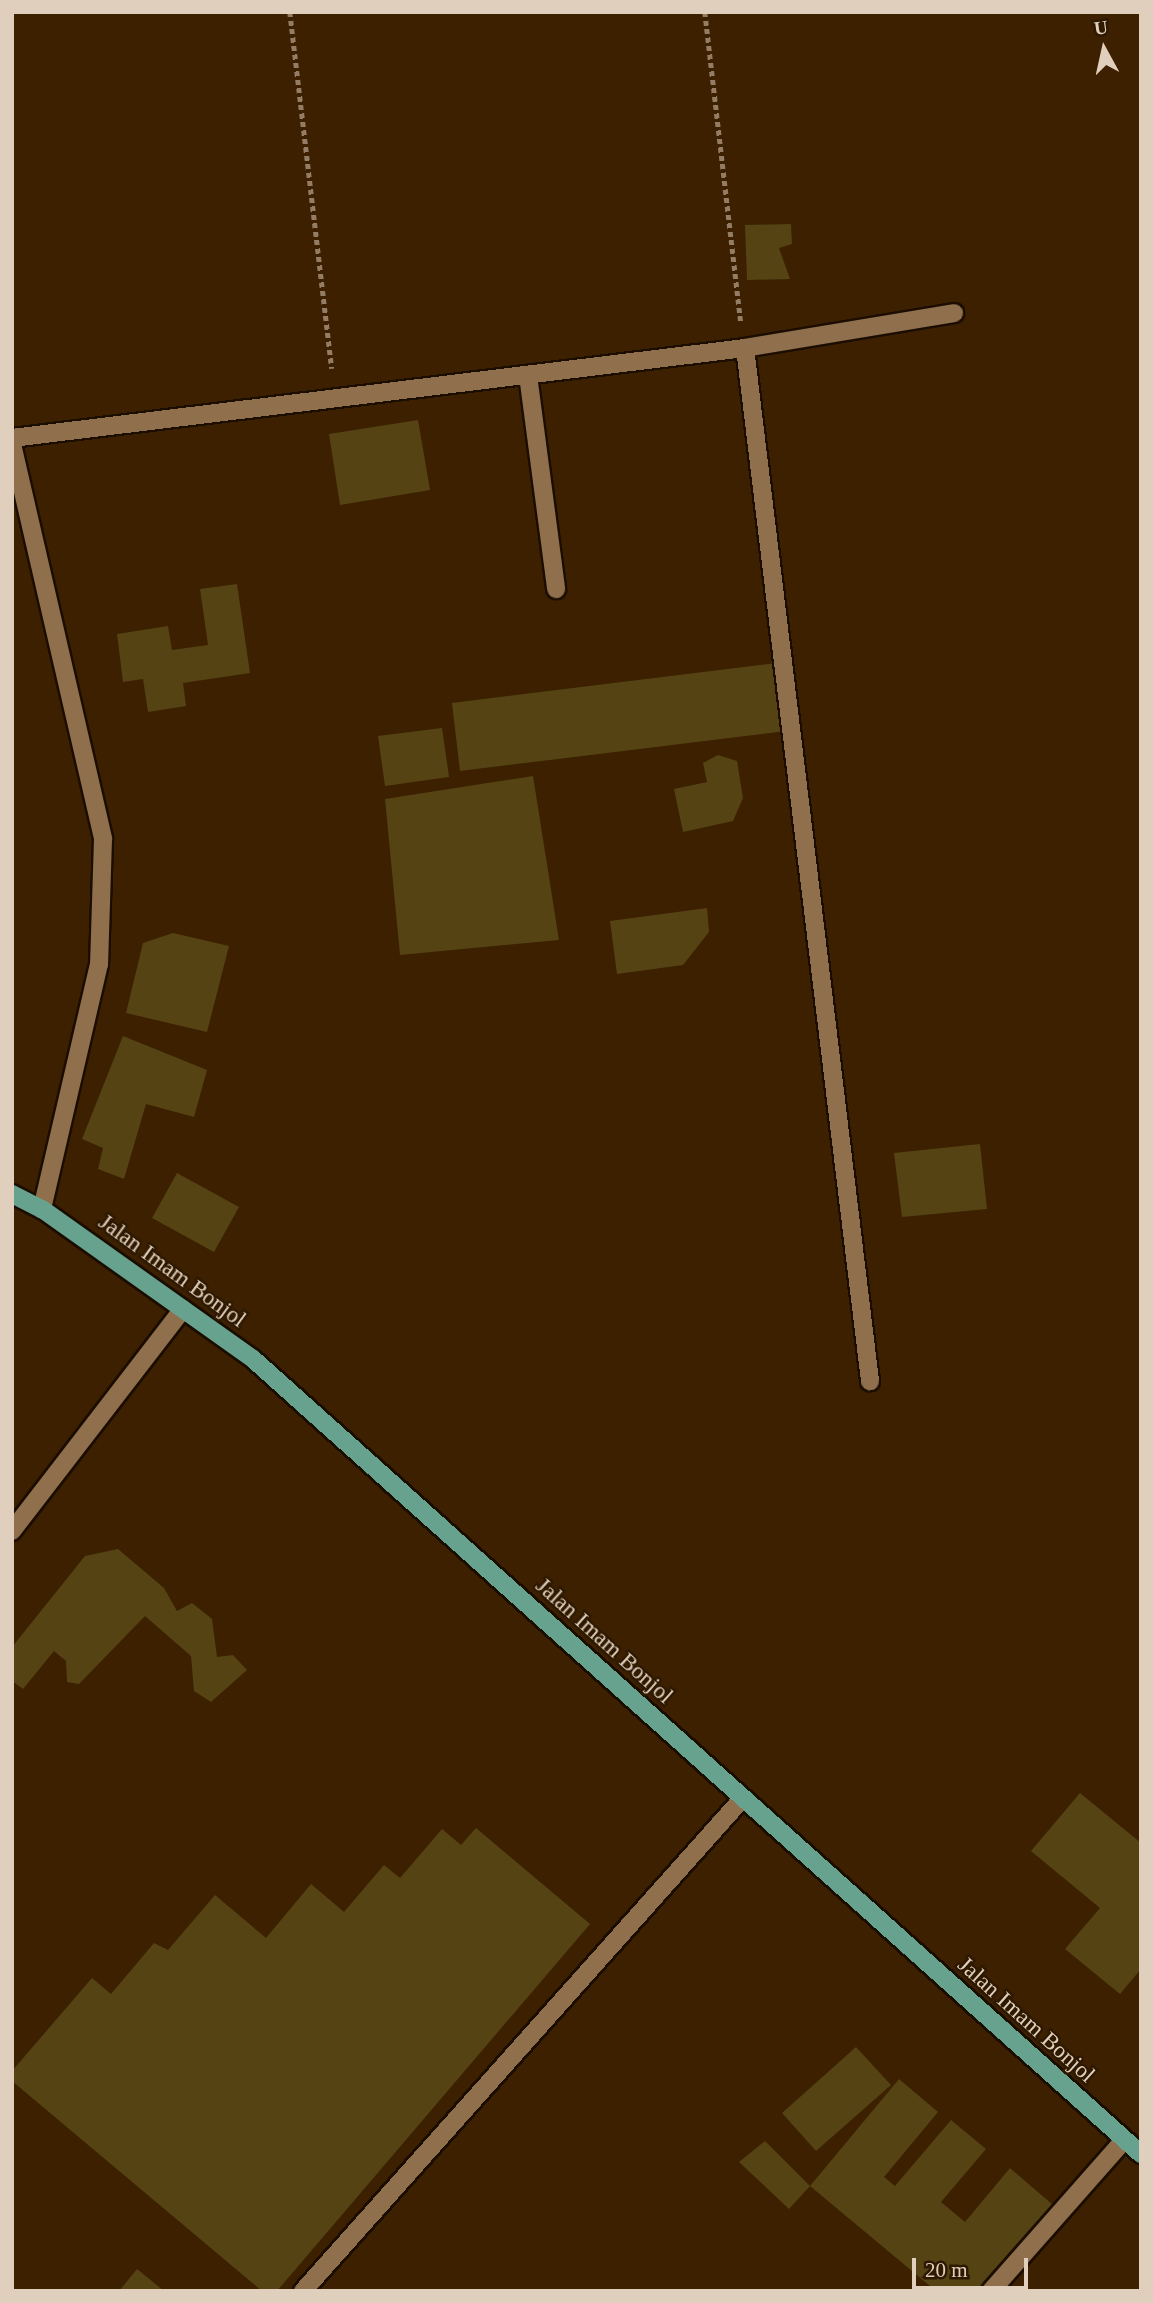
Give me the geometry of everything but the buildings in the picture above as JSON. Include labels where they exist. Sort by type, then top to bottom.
[{"type":"main road","name":"Jalan Imam Bonjol","points":[[12,1194],[42,1209],[253,1359],[1141,2154]]},
{"type":"street","points":[[12,438],[336,401],[744,348],[954,313]]},
{"type":"street","points":[[744,348],[870,1381]]},
{"type":"street","points":[[528,375],[555,589]]},
{"type":"street","points":[[12,444],[103,839],[99,964],[42,1209]]},
{"type":"street","points":[[12,1531],[183,1309]]},
{"type":"street","points":[[303,2291],[742,1799]]},
{"type":"street","points":[[991,2291],[1124,2140]]},
{"type":"path","points":[[290,12],[336,401]]},
{"type":"path","points":[[705,12],[744,348]]}]
